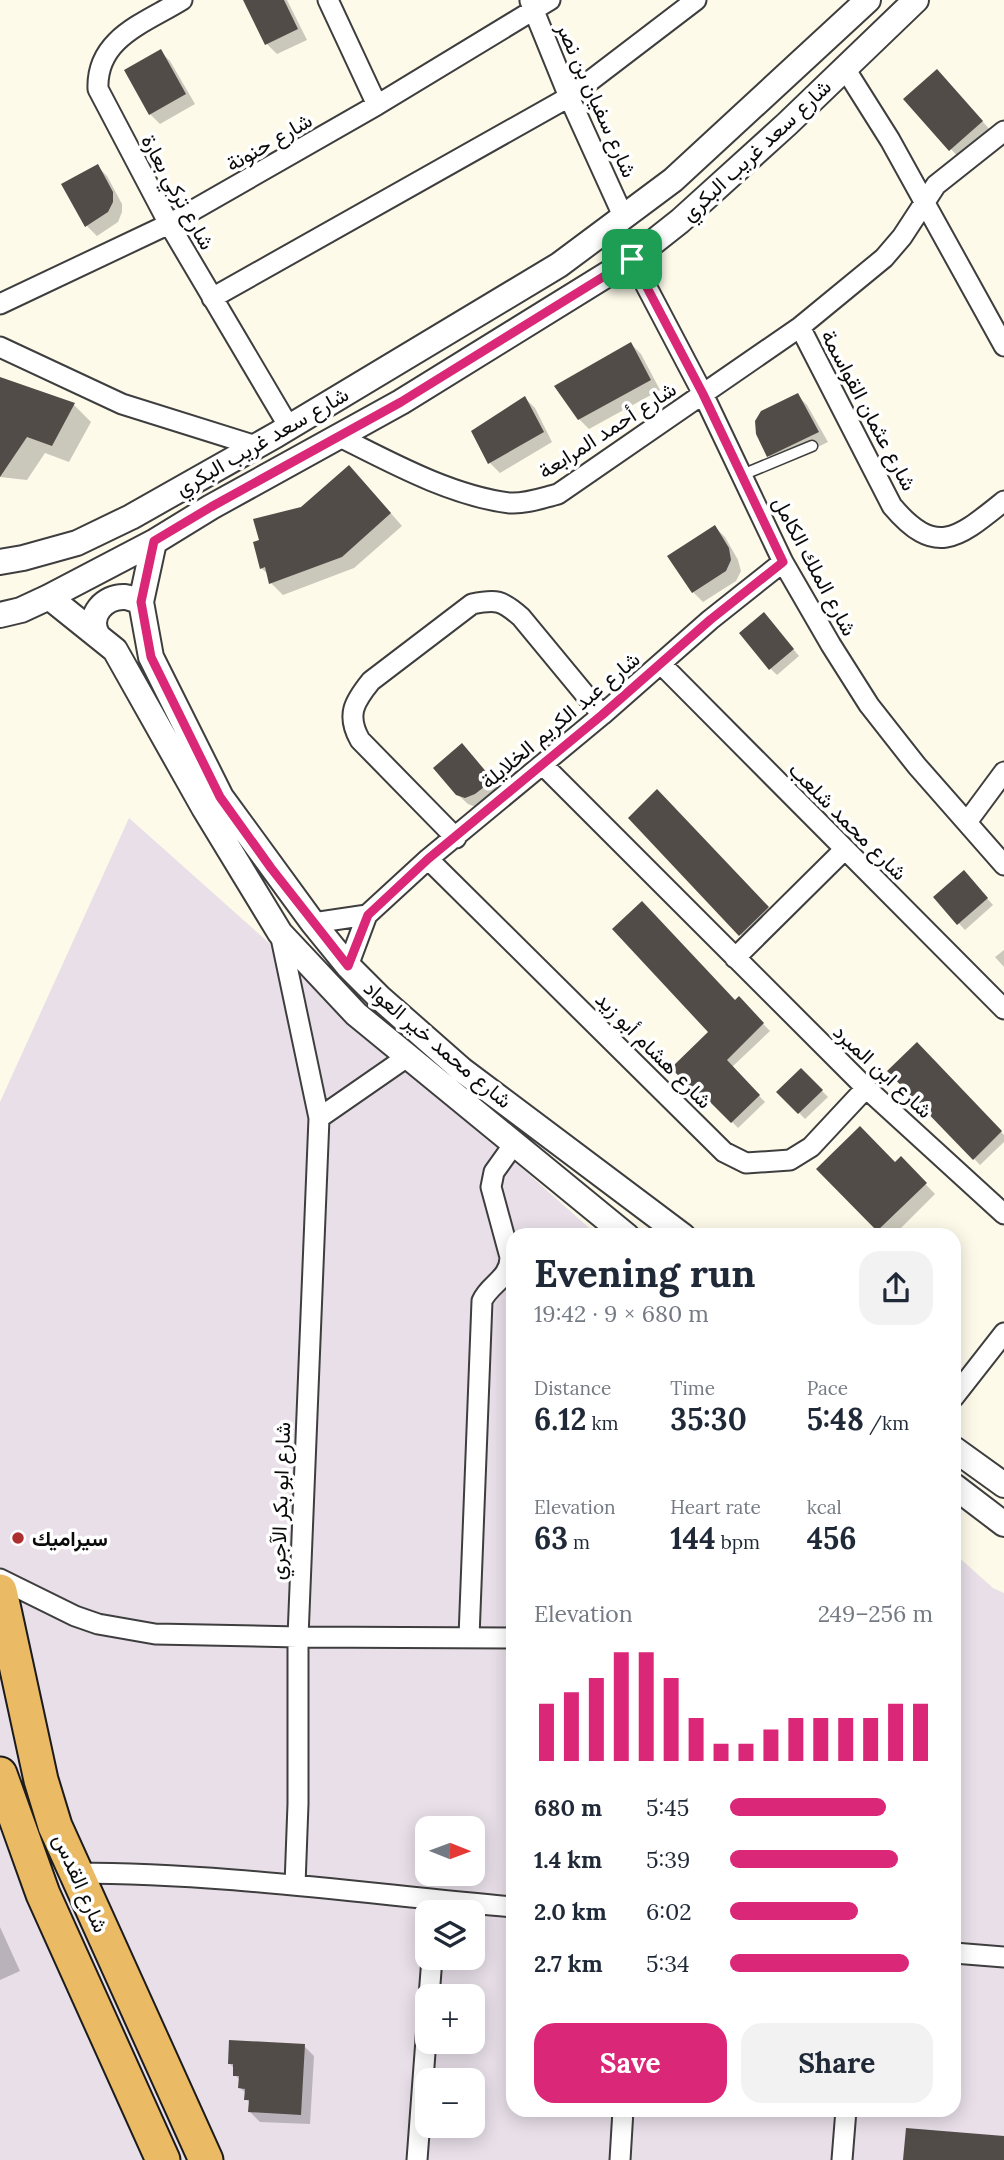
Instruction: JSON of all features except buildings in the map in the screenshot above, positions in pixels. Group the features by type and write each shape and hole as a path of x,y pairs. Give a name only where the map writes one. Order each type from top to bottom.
{"highway":[{"name":"شارع القدس","path":"0,1591 41,1780 55,1826 206,2160"},
{"name":"شارع القدس","path":"0,1774 43,1894 163,2160"}],"street":[{"name":"شارع تركي بعارة","path":"182,0 113,43 100,64 97,81 101,98 169,224 289,427"},
{"path":"328,0 377,105"},
{"name":"شارع حنونة","path":"0,304 169,224 377,105 532,6 550,0"},
{"path":"212,298 569,97 696,0"},
{"name":"شارع سعد غريب البكري","path":"0,562 77,543 131,517 289,427 559,265 624,218 692,162 868,0"},
{"name":"شارع سعد غريب البكري","path":"0,615 21,610 154,541 424,388 632,259 680,221 787,124 916,0"},
{"name":"شارع سفيان بن نصر","path":"532,6 569,97 624,218"},
{"path":"844,67 924,201 1004,346"},
{"name":"شارع أحمد المرابعة","path":"338,436 403,468 471,494 512,503 534,501 558,494 800,327 884,258 902,237 936,185 1004,131"},
{"name":"شارع الملك الكامل","path":"632,259 703,394 783,562 831,645 869,705 917,766 1004,865"},
{"name":"شارع عثمان القواسمة","path":"800,327 892,506 906,522 934,538 945,538 959,534 1004,501"},
{"path":"0,347 122,404 256,446"},
{"name":"شارع محمد خير العواد","path":"154,541 141,602 151,657 220,797 313,923 348,966 379,997 462,1070 672,1228"},
{"name":"شارع عبد الكريم الخلايلة","path":"348,966 368,915 428,859 602,715 710,620 783,562"},
{"name":"شارع محمد خير العواد","path":"48,597 115,650 204,808 280,933 356,1013 407,1058 616,1228"},
{"path":"97,634 93,620 105,603 125,597 141,602"},
{"path":"456,838 356,733 352,715 358,698 371,681 472,604 491,600 506,603 521,617 602,715"},
{"name":"شارع محمد شلعب","path":"661,664 1004,1009"},
{"name":"شارع ابن المبرد","path":"543,765 866,1088 1004,1214"},
{"path":"967,822 1004,772"},
{"path":"734,958 844,850"},
{"name":"شارع هشام أبو زيد","path":"428,859 724,1152 746,1163 790,1160 811,1147 866,1088"},
{"path":"313,923 368,915"},
{"name":"شارع ابو بكر الآجري","path":"280,933 318,1118 298,1637 295,1885"},
{"path":"318,1118 407,1058"},
{"path":"506,1242 491,1187 494,1172 514,1144"},
{"path":"470,1637 482,1301 485,1293 502,1280 506,1272"},
{"path":"961,1388 1004,1333"},
{"path":"961,1454 1004,1485"},
{"path":"961,1491 1004,1524"},
{"path":"0,1579 75,1616 98,1624 155,1634 506,1638"},
{"path":"75,1873 142,1873 295,1885 415,1903"},
{"path":"485,1907 506,1907"},
{"path":"961,1954 1004,1957"},
{"path":"417,2160 425,2054"},
{"path":"620,2160 623,2117"},
{"path":"842,2160 845,2117"}],"lane":[{"path":"742,475 812,446"}],"shaded area":[{"path":"129,818 589,1228 506,1228 506,2117 961,2117 961,1559 993,1588 1004,1593 1004,2160 0,2160 0,1102"}],"place":[{"name":"سيراميك","path":"18,1538"}],"route":[{"path":"632,259 703,394 783,562 710,620 602,715 428,859 368,915 348,966 271,868 220,797 172,704 151,657 141,602 154,541 401,402 632,259"}]}
